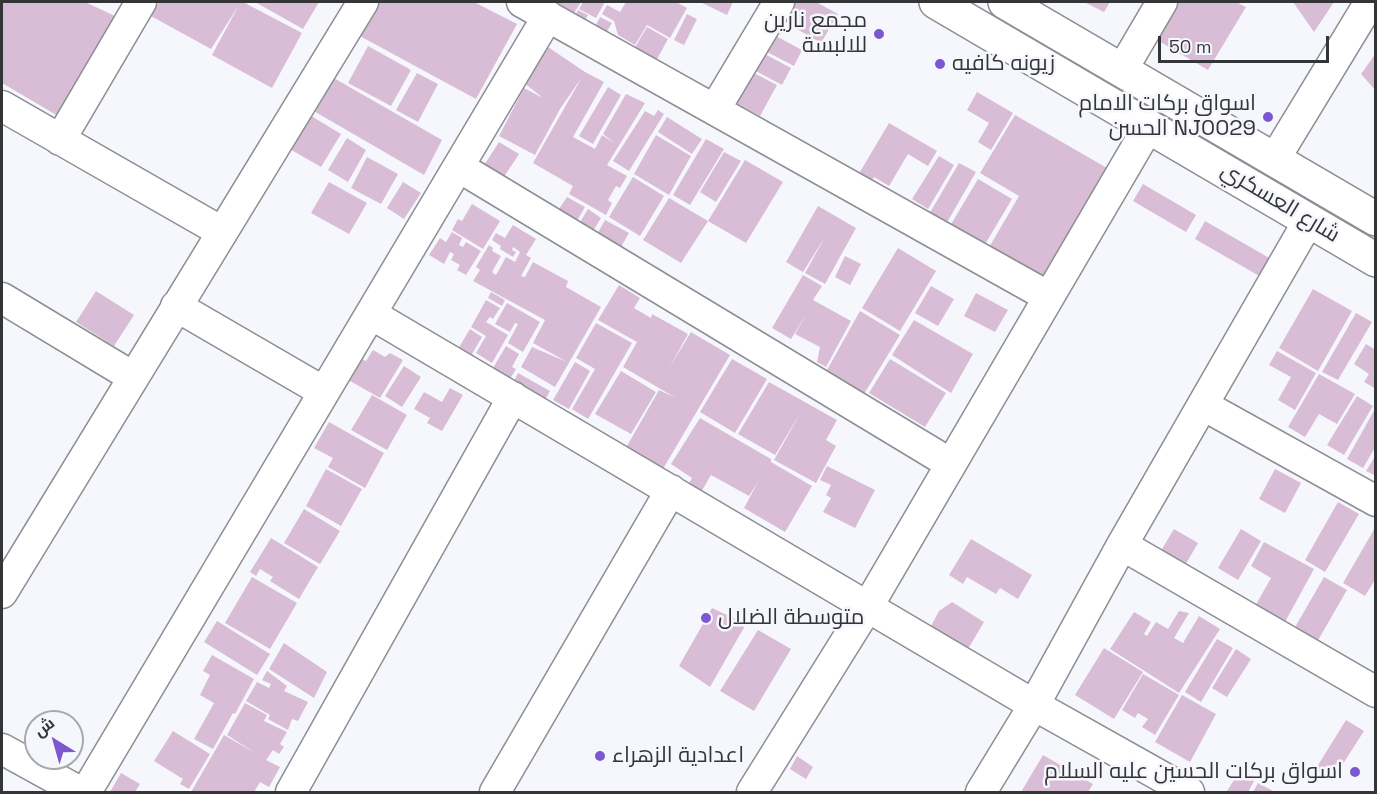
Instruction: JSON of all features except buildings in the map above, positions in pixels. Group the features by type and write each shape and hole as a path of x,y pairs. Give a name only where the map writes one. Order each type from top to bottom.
{"main road":[{"name":"شارع العسكري","path":"936,2 1376,260"},
{"name":"شارع العسكري","path":"1005,2 1376,219"}],"street":[{"path":"60,140 141,2"},
{"path":"2,593 363,2"},
{"path":"522,2 1049,297"},
{"path":"715,110 779,2"},
{"path":"1122,70 1162,2"},
{"path":"1274,160 1370,2"},
{"path":"86,792 548,16"},
{"path":"2,106 222,232"},
{"path":"752,792 868,606 1149,126"},
{"path":"459,167 951,464"},
{"path":"981,792 1034,705 1122,545 1309,220"},
{"path":"2,298 133,376"},
{"path":"176,306 324,392"},
{"path":"371,314 1034,705 1189,792"},
{"path":"291,792 513,397"},
{"path":"1203,405 1376,501"},
{"path":"495,792 671,490"},
{"path":"1122,545 1376,692"},
{"path":"2,749 80,792"}],"place":[{"name":"مجمع نارين للالبسة","path":"879,34"},
{"name":"زيونه كافيه","path":"940,64"},
{"name":"اسواق بركات الامام الحسن NJ0029","path":"1268,117"},
{"name":"متوسطة الضلال","path":"706,618"},
{"name":"اعدادية الزهراء","path":"600,756"},
{"name":"اسواق بركات الحسين عليه السلام","path":"1355,772"}]}
